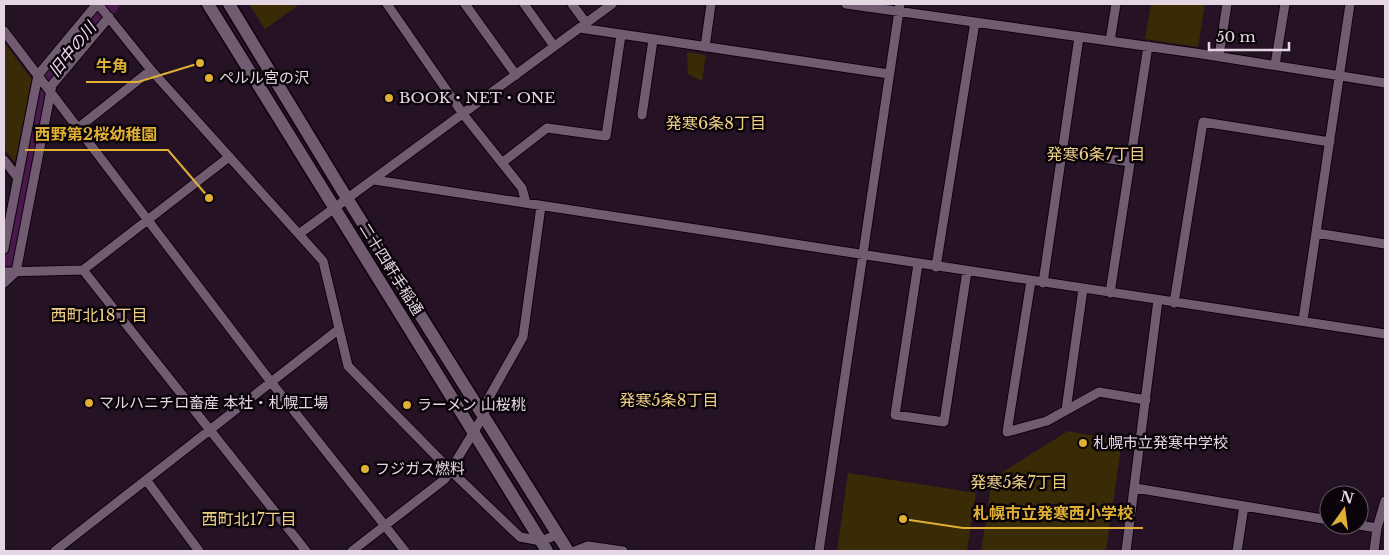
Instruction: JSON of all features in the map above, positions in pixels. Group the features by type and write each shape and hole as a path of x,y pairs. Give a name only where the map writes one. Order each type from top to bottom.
{"street":[{"name":"二十四軒手稲通","path":"208,4 544,546"},
{"name":"二十四軒手稲通","path":"229,4 348,199 568,551"},
{"path":"387,4 463,114 522,188 526,203"},
{"path":"466,4 516,75"},
{"path":"524,4 554,46"},
{"path":"572,4 583,25 622,35 889,74"},
{"path":"299,234 612,4"},
{"path":"705,47 711,4"},
{"path":"846,4 899,8 975,22 1220,56 1385,84"},
{"path":"1110,41 1116,4"},
{"path":"1220,56 1227,4"},
{"path":"1275,65 1285,4"},
{"path":"1303,320 1350,4"},
{"path":"4,248 39,77 99,5 151,70 323,261 348,366 450,470 520,537 544,546 557,535"},
{"path":"820,551 899,8"},
{"path":"4,283 10,272 52,85 108,16"},
{"path":"936,267 975,22"},
{"path":"4,31 272,382 405,551"},
{"path":"503,162 547,128 606,136 622,35"},
{"path":"1043,283 1079,37"},
{"path":"642,115 653,40"},
{"path":"1110,293 1148,46"},
{"path":"78,128 151,70"},
{"path":"1174,303 1203,122 1330,142"},
{"path":"1063,152 1130,162"},
{"path":"10,272 83,270 229,158"},
{"path":"4,160 18,178"},
{"path":"374,180 541,206 643,219 936,267 1174,303 1303,320 1385,334"},
{"path":"352,551 444,478 484,415 487,401 523,337 541,206"},
{"path":"1316,233 1385,244"},
{"path":"918,264 894,415 944,422 967,271"},
{"path":"83,270 306,551"},
{"path":"1030,281 1007,432 1047,421 1099,392 1146,400"},
{"path":"1066,410 1083,289"},
{"path":"1126,551 1158,300"},
{"path":"55,551 147,481 210,429 339,329"},
{"path":"147,481 199,551"},
{"path":"1134,488 1319,518"},
{"path":"1374,551 1376,528 1385,501"},
{"path":"1237,551 1244,506"},
{"path":"1369,527 1376,528"},
{"path":"575,551 588,546 623,551"}],"shaded area":[{"path":"249,4 300,4 265,29"},
{"path":"1151,4 1205,4 1198,47 1145,39"},
{"path":"4,42 32,80 15,162 4,149"},
{"path":"687,52 706,55 702,81 688,74"},
{"name":"札幌市立発寒中学校","path":"1068,431 1122,441 1106,551 981,551 992,479"},
{"path":"848,473 976,493 967,551 837,551"}],"waterway":[{"name":"旧中の川","path":"4,274 10,261 42,93 51,72 110,4"}],"place":[{"name":"牛角","path":"200,63"},
{"name":"ペルル宮の沢","path":"209,78"},
{"name":"BOOK・NET・ONE","path":"389,98"},
{"name":"西野第2桜幼稚園","path":"209,198"},
{"name":"マルハニチロ畜産 本社・札幌工場","path":"89,403"},
{"name":"ラーメン 山桜桃","path":"407,405"},
{"name":"札幌市立発寒中学校","path":"1083,443"},
{"name":"フジガス燃料","path":"365,469"},
{"name":"札幌市立発寒西小学校","path":"903,519"}],"district":[{"name":"発寒6条8丁目","path":"716,123"},
{"name":"発寒6条7丁目","path":"1096,154"},
{"name":"西町北18丁目","path":"99,315"},
{"name":"発寒5条8丁目","path":"669,400"},
{"name":"発寒5条7丁目","path":"1019,482"},
{"name":"西町北17丁目","path":"249,519"}]}
